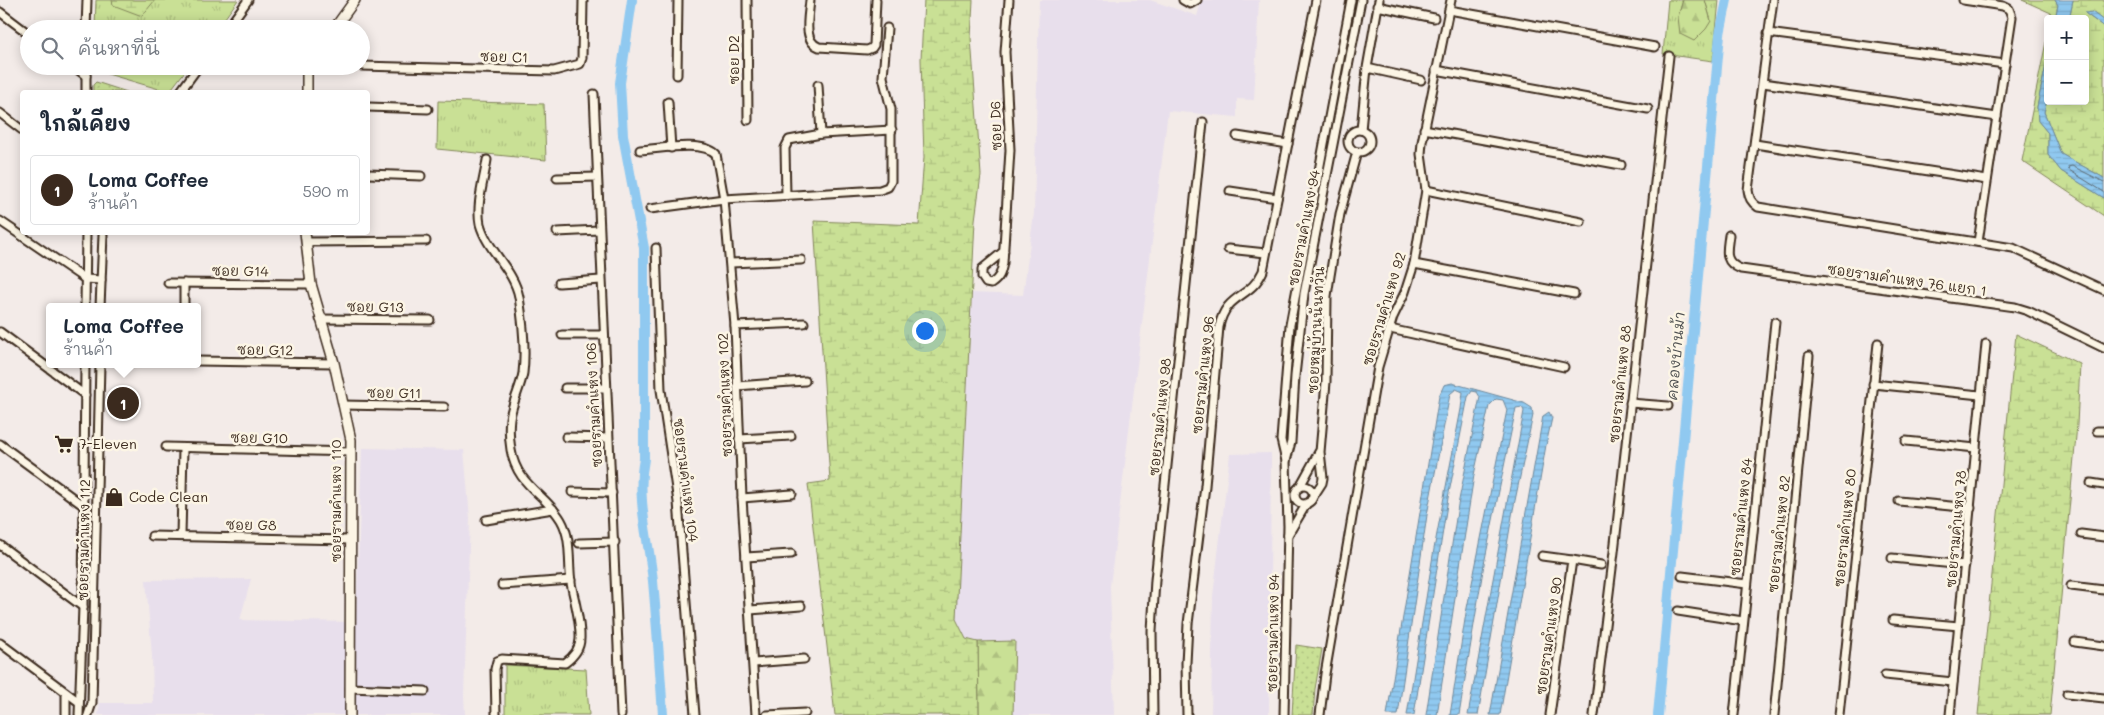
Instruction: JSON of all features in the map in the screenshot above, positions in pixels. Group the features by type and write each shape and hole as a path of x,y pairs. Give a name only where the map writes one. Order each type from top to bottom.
{"street":[{"path":"86,20 87,0"},
{"path":"234,20 248,0"},
{"path":"341,20 355,0"},
{"name":"ซอย C1","path":"370,66 554,71 572,67 580,64 582,58 583,0"},
{"path":"677,75 678,0"},
{"name":"ซอย D2","path":"747,0 748,120"},
{"path":"810,0 809,42 819,47 843,49 872,48 874,45 876,0"},
{"name":"ซอย D6","path":"1004,251 1010,150 1005,52 1009,0"},
{"path":"1183,0 1190,4 1197,0"},
{"name":"ซอยรามคําแหง 96","path":"1187,715 1186,663 1188,624 1205,486 1219,327 1224,308 1253,287 1260,278 1316,0"},
{"name":"ซอยรามคําแหง 94","path":"1284,715 1288,519 1286,462 1281,440 1290,325 1352,0 1361,0 1304,294 1295,376 1291,442 1286,462"},
{"name":"ซอยรามคําแหง 92","path":"1320,715 1325,674 1377,377 1390,330 1414,264 1426,190 1421,154 1424,129 1452,0"},
{"path":"1773,0 1748,190 1752,203 1758,207 2013,248 2104,290"},
{"path":"1963,0 2003,6 2010,9 2011,22 1978,242"},
{"path":"1378,3 1434,18"},
{"name":"ซอยหมู่บ้านนันทวัน","path":"1361,130 1367,68 1378,3"},
{"path":"1449,10 1655,47"},
{"path":"0,12 20,27"},
{"path":"650,209 724,199 888,188 891,181 892,109 883,78 887,28"},
{"path":"1768,33 2005,64"},
{"name":"ซอยรามคำแหง 88","path":"1594,715 1669,56"},
{"path":"1367,68 1421,80"},
{"path":"1436,70 1648,109"},
{"path":"181,90 192,75"},
{"path":"307,90 308,75"},
{"path":"86,76 86,90"},
{"path":"1763,83 1997,117"},
{"path":"818,85 821,134"},
{"name":"ซอยรามคําแหง 106","path":"594,94 608,438 615,542 621,715"},
{"path":"668,102 670,148"},
{"path":"370,107 428,109"},
{"path":"0,113 20,128"},
{"name":"ซอยรามคําแหง 98","path":"1153,715 1152,630 1155,580 1203,122"},
{"path":"1424,129 1621,166"},
{"path":"786,195 786,143 789,140 821,134 892,130"},
{"name":"ซอยหมู่บ้านนันทวัน","path":"1361,130 1368,135 1370,143 1365,150 1357,152 1350,148 1348,140 1352,133 1361,130"},
{"path":"1237,136 1288,144"},
{"path":"1755,144 1987,180"},
{"name":"ซอยรามคําแหง 102","path":"640,150 699,146 711,149 716,154 724,199 736,326 742,498 756,715"},
{"name":"ซอยหมู่บ้านนันทวัน","path":"1288,537 1322,484 1320,452 1326,382 1327,296 1340,214 1357,152"},
{"path":"487,160 479,209 480,224 510,275 518,295 524,335 525,355 522,375 511,410 511,452 517,470 530,489 553,510 561,520 566,532 580,639 573,657 564,662 499,659 494,670 496,715"},
{"path":"370,174 421,176"},
{"path":"557,178 597,177"},
{"path":"1426,190 1581,222"},
{"path":"1230,191 1277,198"},
{"path":"0,221 20,235"},
{"path":"557,232 599,230"},
{"path":"21,235 85,279 101,280"},
{"path":"85,303 86,235"},
{"path":"100,303 102,235"},
{"name":"ซอยรามคำแหง 76 แยก 1","path":"1729,235 1728,258 1733,266 1741,269 2015,307 2028,311 2104,348"},
{"path":"306,237 426,242"},
{"name":"ซอยรามคำแหง 110","path":"306,237 311,284 334,363 351,440 350,715"},
{"name":"ซอยรามคําแหง 104","path":"656,248 661,390 678,502 695,715"},
{"path":"1228,249 1266,253"},
{"path":"731,263 800,260"},
{"path":"1414,264 1574,294"},
{"path":"559,283 601,280"},
{"name":"ซอย G14","path":"168,283 311,284"},
{"path":"184,283 184,303"},
{"name":"ซอย G13","path":"320,319 430,320"},
{"name":"ซอยรามคำแหง 84","path":"1734,715 1775,322"},
{"path":"736,326 804,323"},
{"path":"1390,330 1564,368"},
{"path":"0,332 46,366"},
{"path":"562,335 604,335"},
{"name":"ซอยรามคำแหง 80","path":"1839,715 1878,343"},
{"name":"ซอยรามคำแหง 78","path":"1950,715 1986,344"},
{"name":"ซอยรามคำแหง 82","path":"1774,715 1809,356"},
{"name":"ซอย G12","path":"201,361 334,363"},
{"path":"48,368 84,395"},
{"name":"ซอยรามคำแหง 112","path":"79,715 83,607 85,368"},
{"name":"ซอยรามคำแหง 112","path":"88,715 92,703 95,626 100,368"},
{"path":"737,386 805,381"},
{"path":"1873,384 1980,395"},
{"path":"565,388 606,388"},
{"path":"1630,403 1668,406"},
{"name":"ซอย G11","path":"343,405 444,407"},
{"path":"739,439 791,436"},
{"path":"566,437 608,438"},
{"path":"1906,441 1976,448"},
{"path":"0,444 84,506"},
{"name":"ซอย G10","path":"166,447 183,449 351,452"},
{"path":"181,536 183,449"},
{"name":"ซอยหมู่บ้านนันทวัน","path":"1288,519 1299,488 1320,452"},
{"path":"2091,483 2104,484"},
{"path":"84,489 98,488"},
{"path":"1295,497 1299,503 1309,502 1313,493 1309,488 1299,488"},
{"path":"572,492 612,493"},
{"path":"742,498 792,494"},
{"path":"1899,501 1971,508"},
{"path":"486,520 553,510"},
{"path":"2081,534 2104,537"},
{"name":"ซอย G8","path":"152,536 350,540"},
{"path":"579,543 615,542"},
{"path":"0,545 83,607"},
{"path":"746,557 791,554"},
{"name":"ซอยรามคำแหง 90","path":"1542,556 1572,560 1550,715"},
{"path":"1892,558 1966,565"},
{"path":"1572,560 1601,565"},
{"path":"1682,576 1747,584"},
{"path":"502,585 571,580"},
{"path":"2071,586 2104,590"},
{"path":"750,610 801,606"},
{"path":"1678,612 1743,621"},
{"path":"1893,620 1959,626"},
{"path":"82,627 95,626"},
{"path":"2075,642 2104,646"},
{"path":"0,643 79,702"},
{"path":"754,663 804,659"},
{"path":"1885,675 1954,682"},
{"path":"350,688 425,691"},
{"path":"66,693 66,715"},
{"path":"2067,694 2104,698"},
{"path":"767,715 805,713"}],"shaded area":[{"path":"1039,0 1150,0 1197,16 1202,0 1259,0 1254,100 1237,99 1237,117 1168,111 1110,586 1114,715 1013,715 1015,641 978,642 966,639 956,619 972,293 1023,295 1034,213"},
{"path":"362,448 464,450 470,518 464,695 465,715 98,715 100,703 153,703 152,656 146,580 251,579 240,620 356,622"},
{"path":"1271,453 1269,715 1211,715 1213,596 1230,454"}],"green space":[{"path":"96,0 238,0 224,20 95,20"},
{"path":"112,0 155,0 142,16 113,5"},
{"path":"924,0 973,0 971,38 981,175 975,220 956,619 966,639 978,642 979,715 835,715 808,484 830,481 814,221 919,225 924,157 921,59"},
{"path":"1668,0 1683,0 1678,17 1711,21 1705,0 1719,0 1713,61 1663,54"},
{"path":"1683,0 1705,0 1711,21 1694,41 1680,34 1678,17"},
{"path":"2022,0 2055,0 2058,5 2056,15 2051,15 2051,13"},
{"path":"2073,0 2104,0 2104,21 2092,12 2086,14 2087,15 2070,15"},
{"path":"2089,16 2104,27 2104,178 2061,154 2044,112 2046,105 2089,105"},
{"path":"2044,52 2044,75 2037,107 2038,121 2048,133 2048,155 2061,171 2104,198 2104,216 2022,161"},
{"path":"111,75 182,75 171,90 162,90"},
{"path":"96,82 121,90 93,90 93,85"},
{"path":"438,101 544,104 546,160 437,149"},
{"path":"2016,334 2080,364 2077,425 2050,715 1978,715"},
{"path":"1015,641 1013,715 979,715 978,642"},
{"path":"1296,645 1322,649 1315,689 1313,715 1292,715"},
{"path":"505,665 586,669 589,715 505,715"}],"water":[{"path":"2055,0 2073,0 2070,15 2056,15 2058,5"},
{"path":"2092,12 2104,21 2104,27 2089,15 2085,13"},
{"path":"2044,75 2044,105 2046,105 2044,112 2061,154 2104,178 2104,198 2061,171 2048,155 2048,133 2038,121 2037,107"},
{"path":"1452,383 1524,403 1532,408 1533,415 1513,510 1478,715 1468,715 1524,411 1522,407 1516,408 1484,564 1459,715 1450,715 1466,613 1507,410 1503,400 1496,399 1489,406 1474,475 1437,715 1426,715 1458,505 1480,397 1477,392 1472,391 1468,397 1448,498 1414,715 1407,715 1434,549 1461,409 1463,392 1456,389 1450,394 1427,515 1398,715 1387,715 1439,396 1444,385"},
{"path":"1549,412 1552,418 1500,715 1490,715 1543,416"}],"waterway":[{"path":"632,0 620,83 623,135 644,248 644,459 641,489 653,581 663,715"},
{"name":"คลองบ้านม้า","path":"1658,715 1720,34 1727,0"}],"place":[{"name":"Loma Coffee","path":"123,403"},
{"name":"7-Eleven","path":"64,444"},
{"name":"Code Clean","path":"114,497"}]}
